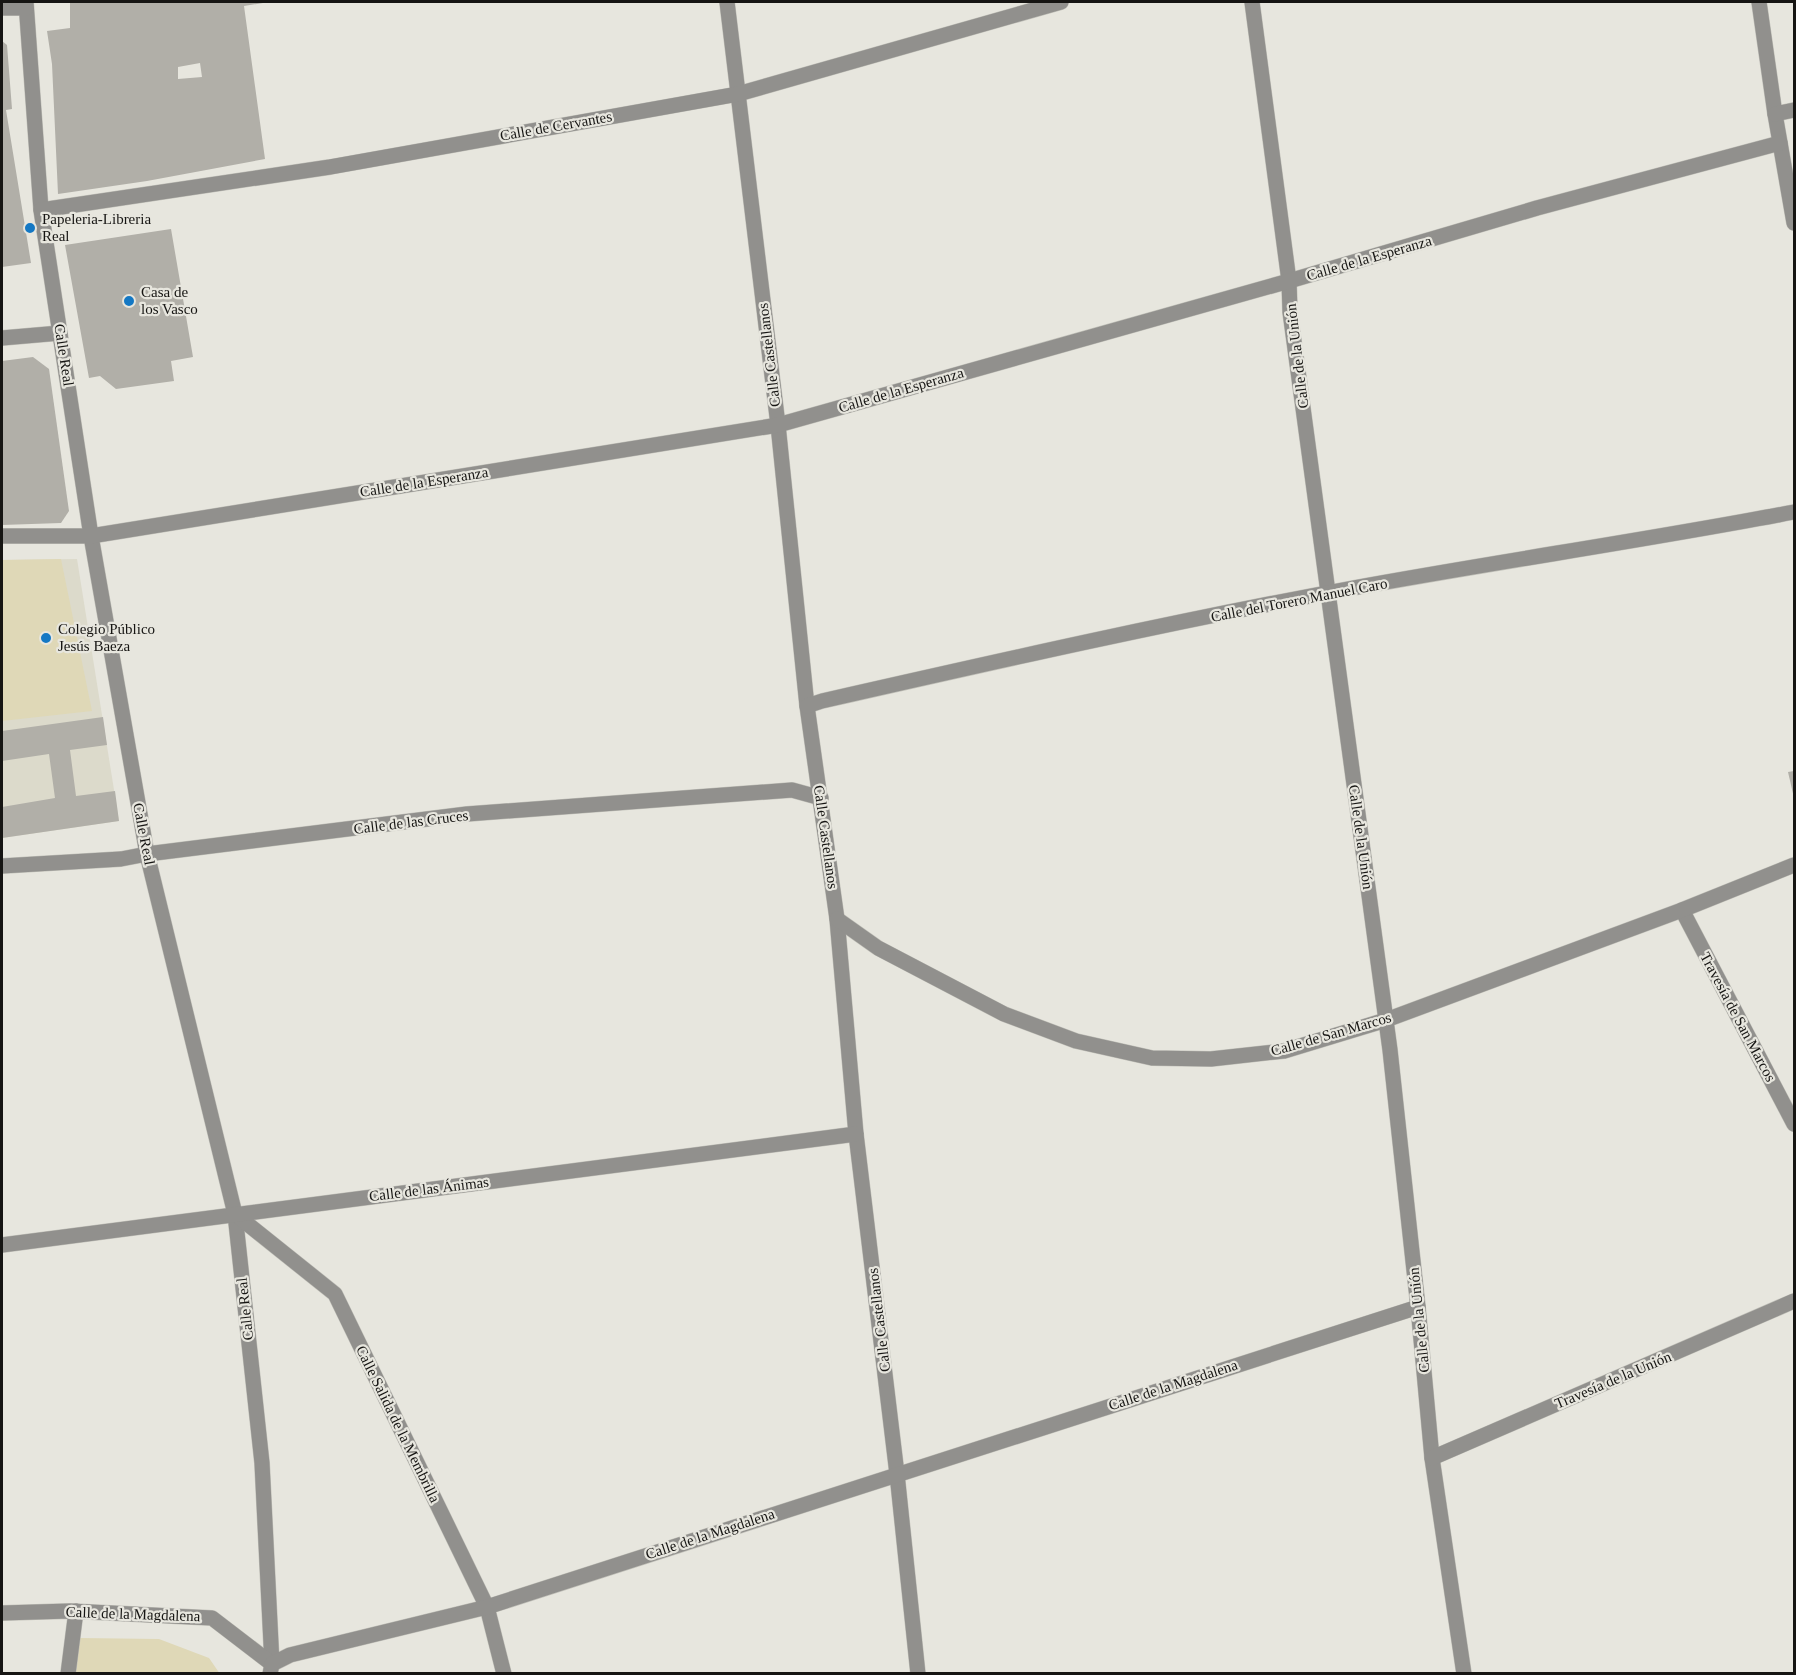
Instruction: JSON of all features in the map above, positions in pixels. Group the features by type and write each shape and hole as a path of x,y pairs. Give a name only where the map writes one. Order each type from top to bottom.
{"street":[{"name":"Calle Castellanos","path":"728,2 778,425 807,706 837,919 856,1134 897,1474 918,1674"},
{"name":"Calle de Cervantes","path":"41,210 330,167 738,94 1061,2"},
{"name":"Calle de la Unión","path":"1252,2 1289,281 1290,312 1386,1020 1418,1307 1432,1458 1464,1674"},
{"path":"1759,2 1794,223"},
{"path":"2,8 26,4"},
{"name":"Calle Real","path":"26,4 41,210 91,536 147,854 235,1214 261,1463 271,1669"},
{"path":"1775,114 1794,110"},
{"name":"Calle de la Esperanza","path":"2,536 91,536 778,425 1289,281 1537,208 1780,143"},
{"path":"2,338 60,333"},
{"name":"Calle del Torero Manuel Caro","path":"807,706 967,669 1328,594 1794,512"},
{"name":"Calle de las Cruces","path":"2,866 121,859 467,814 792,790 821,798"},
{"name":"Calle de San Marcos","path":"837,919 878,948 1004,1014 1076,1041 1152,1058 1211,1059 1284,1051 1386,1020 1682,910 1794,865"},
{"name":"Travesía de San Marcos","path":"1682,910 1794,1124"},
{"name":"Calle de las Ánimas","path":"2,1245 856,1134"},
{"name":"Calle Salida de la Membrilla","path":"235,1214 335,1294 487,1607 504,1674"},
{"name":"Travesía de la Unión","path":"1432,1458 1794,1301"},
{"name":"Calle de la Magdalena","path":"2,1613 76,1611 212,1618 271,1669 290,1655 487,1607 1418,1307"},
{"path":"68,1674 76,1611"}],"shaded area":[{"path":"61,559 92,711 2,721 2,560"},
{"name":"Colegio Público Jesús Baeza","path":"77,559 119,821 2,838 2,560"},
{"path":"79,1638 159,1639 209,1658 220,1674 73,1674"}],"building":[{"path":"70,2 269,2 244,6 265,159 147,181 58,194 52,64 47,31 70,28","holes":["200,63 202,77 178,79 178,67"]},
{"path":"2,41 7,45 12,109 6,110 31,263 2,267"},
{"name":"Casa de los Vasco","path":"171,229 193,357 171,361 174,381 116,389 100,376 89,378 65,245"},
{"path":"33,357 49,369 69,511 61,523 2,525 2,361"},
{"path":"103,717 107,745 70,750 76,796 115,791 119,821 2,838 2,807 55,798 49,754 2,761 2,731"},
{"path":"1794,771 1794,798 1788,772"}],"place":[{"name":"Papeleria-Libreria Real","path":"30,228"},
{"name":"Casa de los Vasco","path":"129,301"},
{"name":"Colegio Público Jesús Baeza","path":"46,638"}]}
